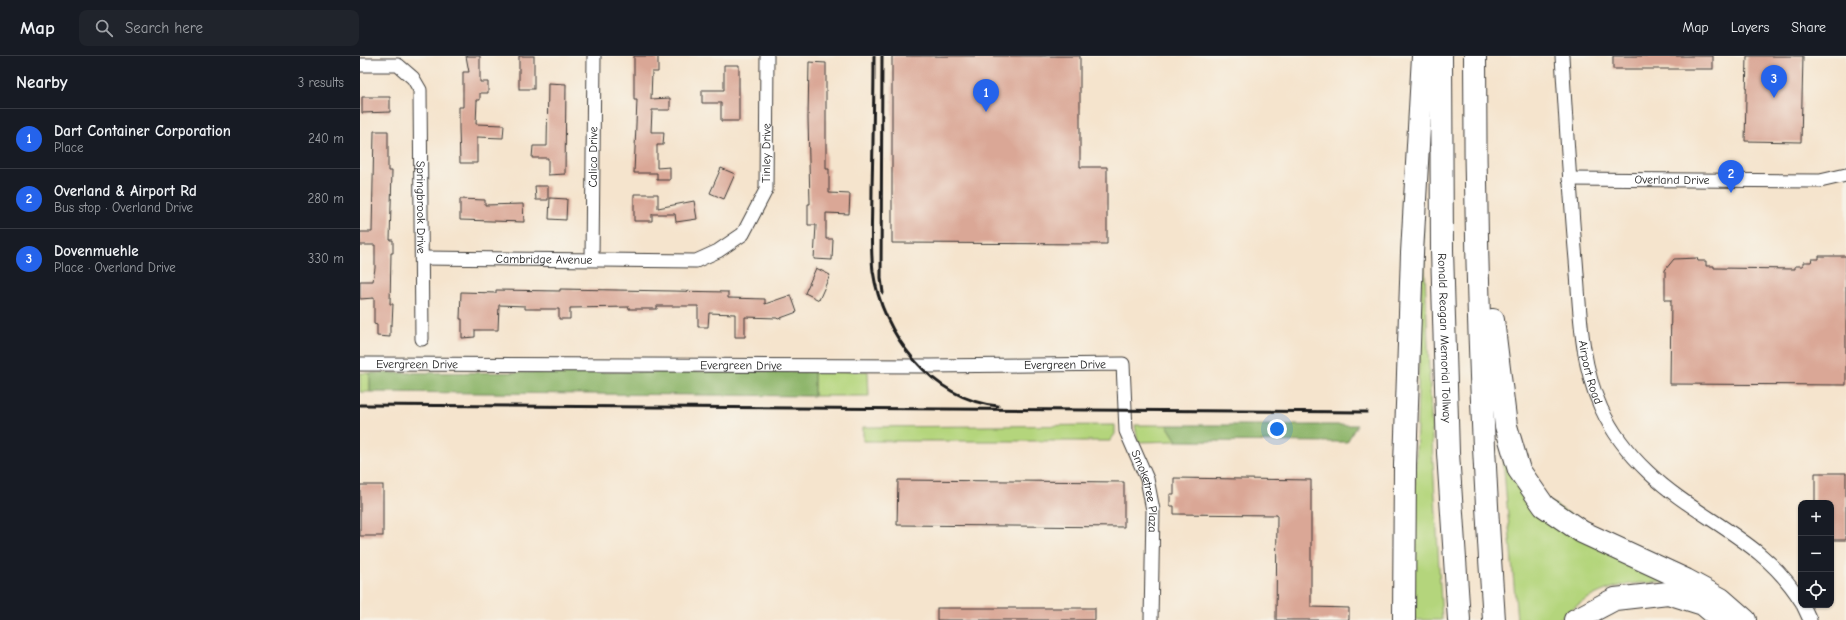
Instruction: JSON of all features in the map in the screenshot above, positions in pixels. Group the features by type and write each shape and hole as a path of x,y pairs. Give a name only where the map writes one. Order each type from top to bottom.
{"highway":[{"path":"1404,620 1405,465 1412,253 1423,56"},
{"name":"Ronald Reagan Memorial Tollway","path":"1441,56 1442,250 1448,453 1459,620"},
{"path":"1476,56 1477,222 1485,485 1494,620"},
{"path":"1477,222 1492,312 1506,426 1520,470 1544,506 1582,532 1686,580 1721,599 1745,620"},
{"path":"1575,620 1615,599 1668,593 1702,604 1722,620"}],"street":[{"name":"Calico Drive","path":"592,259 594,56"},
{"name":"Tinley Drive","path":"667,260 696,260 718,251 743,234 766,190 767,56"},
{"name":"Airport Road","path":"1562,56 1569,179 1582,338 1587,366 1605,414 1621,440 1648,472 1665,487 1757,550 1775,567 1798,597"},
{"name":"Springbrook Drive","path":"360,65 398,65 412,78 420,90 422,339"},
{"name":"Overland Drive","path":"1569,179 1820,181 1846,175"},
{"name":"Cambridge Avenue","path":"422,258 667,260"},
{"name":"Evergreen Drive","path":"360,364 920,366 1123,364"},
{"name":"Smoketree Plaza","path":"1123,364 1126,431 1147,479 1153,510 1151,620"},
{"path":"1804,608 1810,620"}],"green space":[{"path":"1423,227 1433,462 1442,620 1414,620 1413,555"},
{"path":"814,371 868,371 869,396 814,396"},
{"path":"814,371 814,396 370,392 370,373"},
{"path":"360,373 370,373 370,392 360,392"},
{"path":"1115,425 1115,434 1110,441 863,441 863,427"},
{"path":"1135,425 1167,425 1177,441 1138,442"},
{"path":"1167,425 1357,425 1347,442 1177,441"},
{"path":"1503,458 1515,479 1677,583 1642,583 1613,588 1600,592 1587,599 1558,620 1517,620"}],"building":[{"path":"466,56 480,56 480,82 488,82 488,93 480,93 480,100 477,100 476,124 504,125 503,138 477,137 477,163 460,163 459,107 463,107 463,72 469,72"},
{"path":"519,56 534,56 534,89 519,89"},
{"path":"634,56 658,56 658,72 652,72 651,99 670,98 670,110 652,110 651,132 664,132 663,145 657,145 657,168 670,167 670,180 657,180 657,173 634,173 637,100 634,100"},
{"path":"892,56 1080,56 1080,167 1107,167 1107,244 892,243"},
{"path":"1613,56 1713,56 1713,69 1613,69"},
{"path":"1747,56 1803,56 1801,142 1745,141"},
{"path":"809,62 826,63 826,169 829,169 829,193 850,194 849,214 826,213 826,239 833,239 832,260 814,259 816,225 808,225 808,204 810,204 808,118"},
{"path":"724,65 739,65 739,121 721,121 721,103 702,103 702,90 724,90"},
{"path":"548,83 566,84 565,174 548,175 548,158 532,158 533,146 547,146"},
{"path":"362,97 390,97 390,112 362,113"},
{"path":"374,131 388,131 388,171 392,171 390,240 393,240 393,253 391,253 390,304 393,304 390,337 377,336 377,325 374,324 374,298 360,299 360,281 373,281 375,268 375,245 360,245 360,232 372,232"},
{"path":"721,168 735,174 724,199 710,193"},
{"path":"535,186 548,186 548,200 536,200"},
{"path":"634,194 658,194 658,208 694,201 697,219 676,222 675,214 652,214 652,221 634,221"},
{"path":"550,198 567,199 566,220 549,219"},
{"path":"460,199 485,200 485,205 523,204 524,222 460,220"},
{"path":"1819,256 1846,256 1846,385 1670,384 1671,300 1665,300 1665,270 1674,259 1697,258 1698,261 1706,261 1706,266 1714,266 1714,268 1795,269 1795,266 1803,266 1803,262 1811,262 1812,259 1819,259"},
{"path":"816,268 830,275 819,300 805,293"},
{"path":"560,289 728,292 728,298 765,299 765,304 791,295 797,312 778,319 745,317 745,337 735,337 735,314 709,313 708,327 698,327 698,306 657,306 657,309 629,309 629,307 570,308 570,319 559,319 559,309 525,309 525,306 499,305 498,330 475,330 475,337 462,338 462,319 460,319 461,292 496,293 496,290 560,291"},
{"path":"1815,473 1846,473 1846,540 1834,540 1834,500 1815,500"},
{"path":"1174,478 1311,480 1311,607 1349,608 1349,620 1276,620 1277,515 1174,514 1174,506 1170,506 1170,494 1174,494"},
{"path":"898,480 1124,482 1124,527 897,525"},
{"path":"360,485 383,485 383,536 360,536"},
{"path":"937,608 1095,608 1095,620 937,620"}],"railway":[{"path":"874,56 871,241 873,271 878,295 887,318 899,340 914,360 932,377 952,391 974,401 998,406"},
{"path":"882,56 881,278 883,293"},
{"path":"360,405 1367,412"}],"place":[{"name":"Dovenmuehle","path":"1774,98"},
{"name":"Dart Container Corporation","path":"986,112"},
{"name":"Overland & Airport Rd","path":"1731,193"}]}
